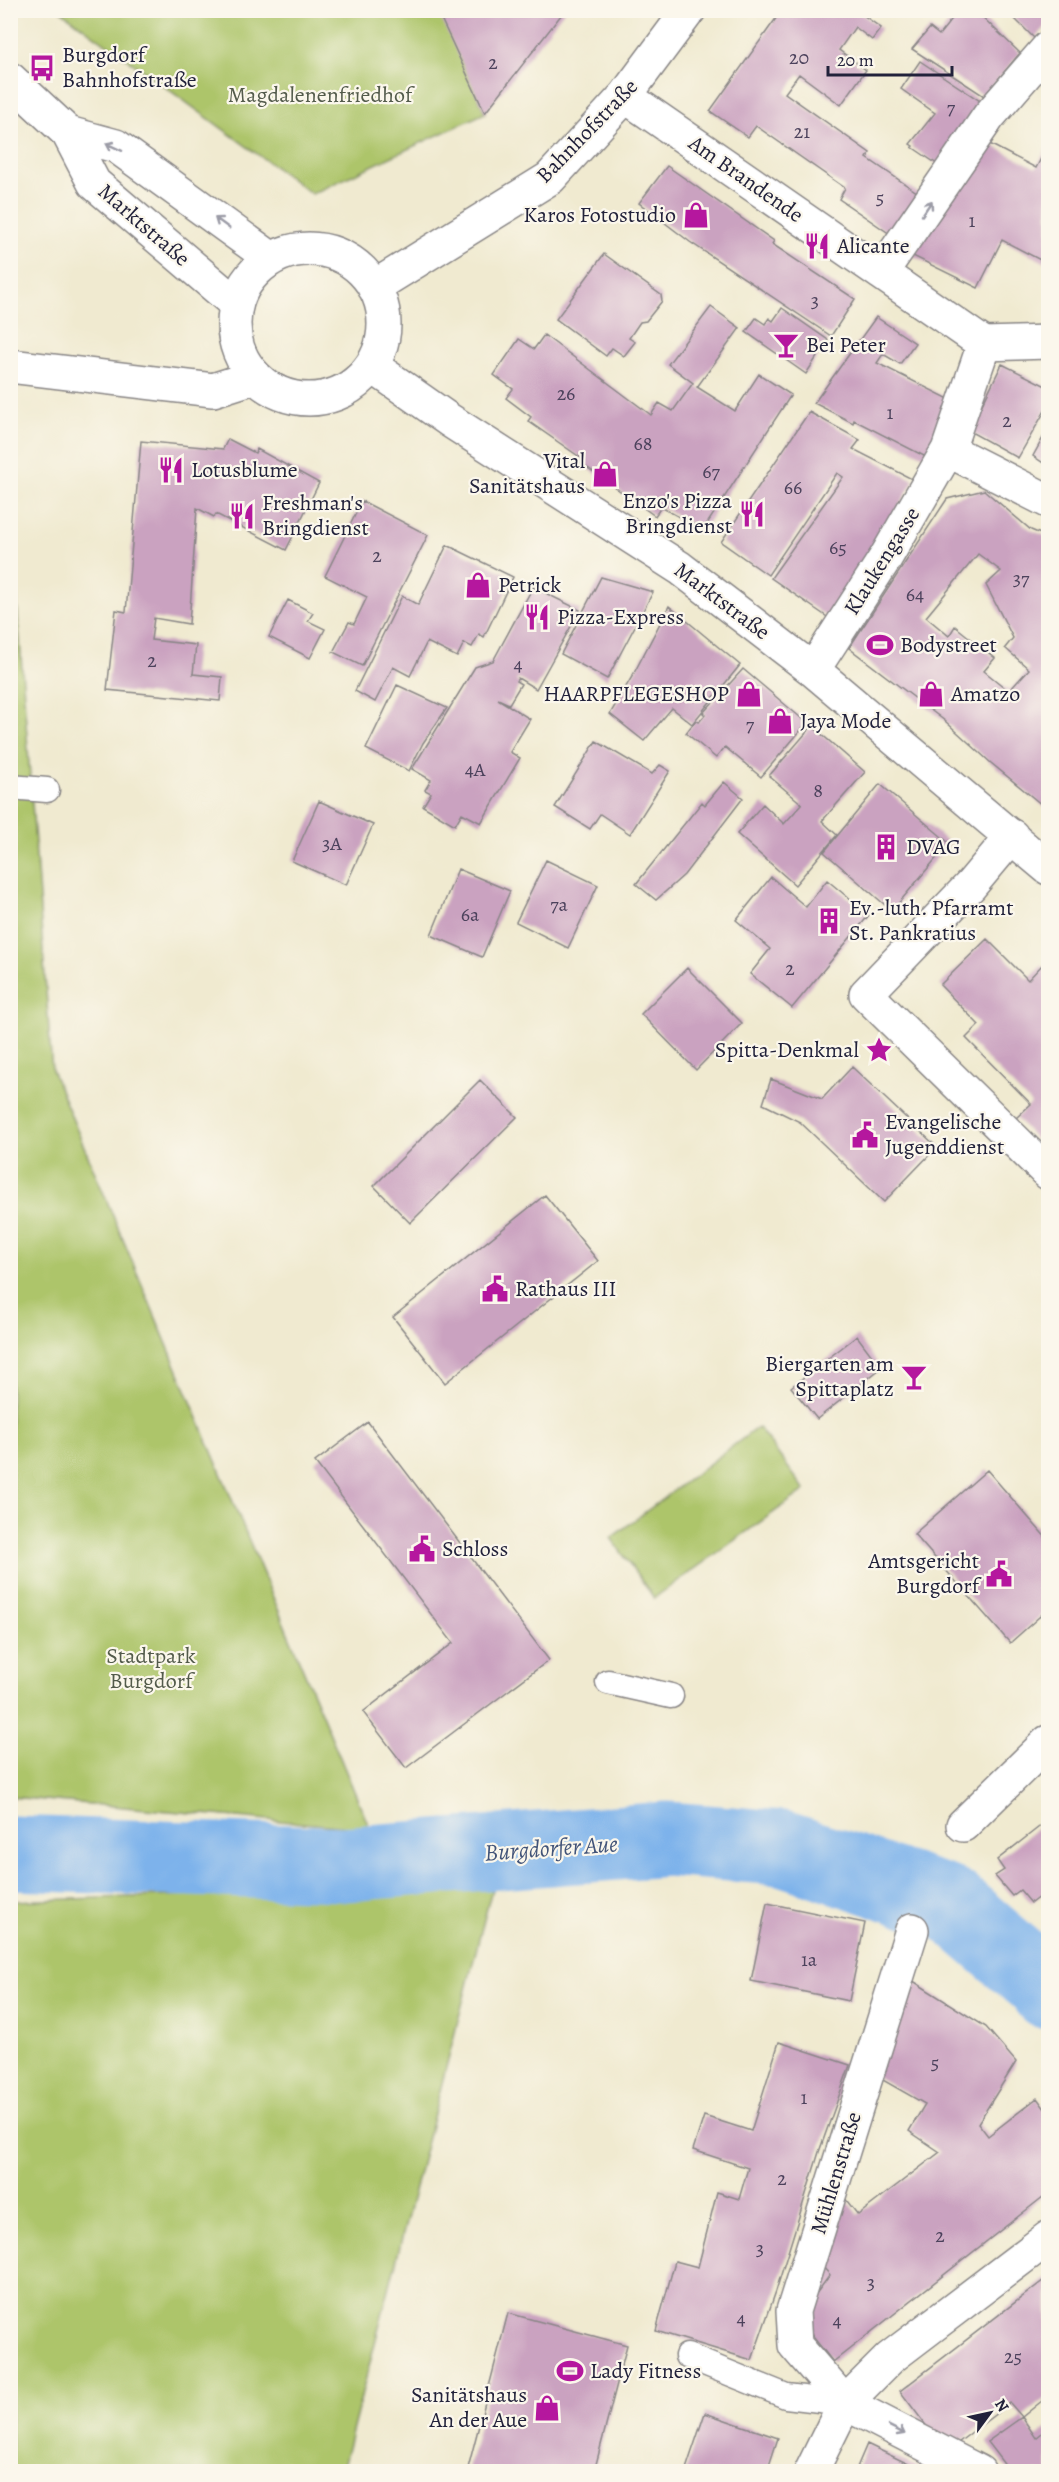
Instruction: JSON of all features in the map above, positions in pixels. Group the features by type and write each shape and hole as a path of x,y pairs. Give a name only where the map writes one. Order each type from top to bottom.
{"street":[{"name":"Bahnhofstraße","path":"374,287 550,178 626,96 689,10"},
{"path":"881,273 989,116 1048,48"},
{"name":"Marktstraße","path":"10,79 68,133 94,183 236,304"},
{"name":"Am Brandende","path":"626,96 984,344"},
{"name":"Marktstraße","path":"68,133 116,146 269,257"},
{"path":"306,249 329,252 347,260 362,272 374,287 382,306 384,327 381,348 372,366 357,383 337,395 316,400 293,399 272,391 254,377 239,355 233,330 236,304 243,285 269,257 306,249"},
{"path":"1048,342 984,344 948,450 1048,501"},
{"path":"10,366 213,390 254,377"},
{"name":"Marktstraße","path":"372,366 449,420 680,568 813,670 1048,868"},
{"name":"Klaukengasse","path":"813,670 886,557 948,450"},
{"path":"1012,836 971,885 866,994 1048,1173"},
{"path":"963,1825 1048,1742"},
{"name":"Mühlenstraße","path":"844,2403 795,2345 793,2311 912,1930"},
{"path":"811,2472 844,2403 890,2358 1048,2238"},
{"path":"844,2403 979,2472"}],"lane":[{"path":"10,787 47,790"},
{"path":"608,1682 671,1696"},
{"path":"687,2356 786,2396 844,2403"}],"green space":[{"name":"Magdalenenfriedhof","path":"61,11 442,11 485,113 312,194"},
{"name":"Stadtpark Burgdorf","path":"10,509 52,1070 370,1829 11,1797"},
{"path":"758,1427 805,1490 654,1598 611,1538"},
{"path":"493,1885 342,2471 11,2471 11,1901"}],"building":[{"path":"437,10 565,10 485,113"},
{"path":"782,10 856,10 881,28 872,40 855,27 839,50 866,70 841,105 799,74 785,93 870,153 867,158 921,195 893,236 839,199 845,188 756,126 748,137 710,111"},
{"path":"959,10 975,10 1020,53 984,96 912,49 930,28 939,35"},
{"path":"1006,10 1048,10 1048,24 1035,39"},
{"path":"920,61 980,101 937,164 910,144 935,113 901,89"},
{"path":"980,139 1036,168 1048,145 1048,264 1002,240 978,288 913,256"},
{"path":"667,166 774,241 772,244 855,299 831,336 690,242 639,203"},
{"path":"604,254 661,295 662,301 646,321 640,322 629,338 635,342 624,356 612,348 606,356 556,319"},
{"path":"711,307 740,328 697,387 735,411 759,374 791,395 703,530 661,507 655,516 581,463 584,460 528,421 531,417 506,398 513,389 494,375 519,339 534,349 544,335 651,415 659,403 673,411 693,383 668,364"},
{"path":"782,308 828,340 806,374 746,332 756,318 765,324 769,318 773,321"},
{"path":"876,317 915,343 900,364 883,354 877,363 953,401 926,457 854,420 853,423 814,403"},
{"path":"1002,364 1048,387 1048,410 1046,409 1018,458 969,431"},
{"path":"809,412 860,440 853,449 914,480 833,621 771,578 843,477 837,473 768,575 721,542"},
{"path":"1048,429 1048,466 1033,456"},
{"path":"228,439 255,453 257,449 319,483 286,550 216,514 214,517 197,508 189,624 154,618 151,640 196,645 193,674 222,677 220,701 107,690 116,610 126,612 141,441 223,449"},
{"path":"984,490 1031,530 1048,537 1048,810 945,721 849,648 947,499","holes":["978,554 1001,571 986,585 1013,638 1005,648 1029,669 1009,691 984,671 995,658 955,626 949,636 926,617"]},
{"path":"362,501 428,535 362,666 333,652 349,622 354,624 367,597 325,576"},
{"path":"447,545 513,577 484,637 479,634 472,647 464,643 457,657 427,642 410,676 393,667 375,702 355,691 402,596 418,605"},
{"path":"601,577 653,592 607,679 561,654"},
{"path":"533,587 580,610 536,689 518,678 516,681 521,684 509,704 498,699 530,719 510,752 520,758 481,823 462,813 455,825 423,806 431,793 425,790 431,780 412,769 475,667 493,661"},
{"path":"288,600 313,613 308,621 325,629 310,658 269,637"},
{"path":"669,606 740,665 692,724 672,708 644,741 610,714"},
{"path":"743,669 807,723 761,777 725,747 716,758 686,733 696,720 699,722 705,715 703,713"},
{"path":"397,685 447,708 423,743 409,771 366,749"},
{"path":"812,726 865,772 822,821 837,835 795,885 737,834 763,804 784,824 802,804 769,776"},
{"path":"596,741 652,774 660,765 670,771 630,834 600,814 590,829 555,807"},
{"path":"724,782 743,798 684,875 656,900 636,884 702,802 705,805"},
{"name":"DVAG","path":"880,784 949,843 892,911 824,852"},
{"path":"319,801 373,825 346,885 292,861"},
{"path":"546,860 598,885 568,948 516,922"},
{"path":"458,869 510,891 482,957 431,935"},
{"path":"771,877 806,907 827,880 869,915 792,1008 750,974 770,949 736,920"},
{"path":"987,939 1028,980 1042,965 1048,972 1048,1135 1040,1144 1016,1118 1031,1104 966,1038 979,1025 940,985"},
{"path":"687,968 742,1023 696,1070 641,1014"},
{"path":"852,1067 937,1147 884,1202 800,1122 763,1104 771,1079 822,1099"},
{"path":"480,1080 517,1117 410,1223 374,1186"},
{"name":"Rathaus III","path":"545,1195 598,1261 445,1383 393,1317"},
{"path":"857,1336 881,1368 817,1419 791,1387"},
{"path":"368,1422 549,1660 406,1768 363,1712 453,1643 315,1462"},
{"name":"Amtsgericht Burgdorf","path":"987,1470 1048,1540 1048,1609 1010,1643 914,1534"},
{"path":"1048,1820 1048,1890 1031,1903 1020,1890 1012,1896 995,1876 1004,1870 997,1860"},
{"path":"767,1903 865,1923 849,2001 751,1981"},
{"path":"910,1979 986,2027 1016,2062 978,2123 988,2136 1037,2098 1048,2113 1048,2193 833,2362 798,2318 830,2275 817,2260 840,2192 858,2215 940,2152 909,2131 925,2104 874,2075"},
{"path":"779,2042 850,2065 819,2152 752,2360 656,2331 675,2261 698,2267 717,2192 739,2199 748,2168 693,2150 704,2116 751,2131"},
{"path":"1048,2277 1048,2396 1022,2417 1010,2403 946,2452 900,2391"},
{"name":"Sanitätshaus An der Aue","path":"508,2313 627,2345 594,2472 467,2472"},
{"path":"705,2413 778,2438 767,2472 685,2472"},
{"path":"1022,2417 1036,2438 1048,2428 1048,2472 1010,2472 987,2442"},
{"path":"867,2444 925,2472 855,2472"}],"waterway":[{"name":"Burgdorfer Aue","path":"10,1853 344,1864 667,1839 782,1848 950,1904 1043,1984 1048,1992"}],"place":[{"name":"Burgdorf Bahnhofstraße","path":"42,68"},
{"name":"Karos Fotostudio","path":"696,215"},
{"name":"Alicante","path":"817,246"},
{"name":"Bei Peter","path":"786,345"},
{"name":"Lotusblume","path":"171,470"},
{"name":"Vital Sanitätshaus","path":"605,474"},
{"name":"Enzo's Pizza Bringdienst","path":"752,514"},
{"name":"Freshman's Bringdienst","path":"242,516"},
{"name":"Petrick","path":"478,585"},
{"name":"Pizza-Express","path":"537,617"},
{"name":"Bodystreet","path":"880,645"},
{"name":"HAARPFLEGESHOP","path":"749,694"},
{"name":"Amatzo","path":"931,694"},
{"name":"Jaya Mode","path":"780,721"},
{"name":"DVAG","path":"886,847"},
{"name":"Ev.-luth. Pfarramt St. Pankratius","path":"829,921"},
{"name":"Spitta-Denkmal","path":"879,1050"},
{"name":"Evangelische Jugenddienst","path":"865,1135"},
{"name":"Rathaus III","path":"495,1289"},
{"name":"Biergarten am Spittaplatz","path":"914,1377"},
{"name":"Schloss","path":"422,1549"},
{"name":"Amtsgericht Burgdorf","path":"999,1574"},
{"name":"Lady Fitness","path":"570,2371"},
{"name":"Sanitätshaus An der Aue","path":"547,2408"}]}
